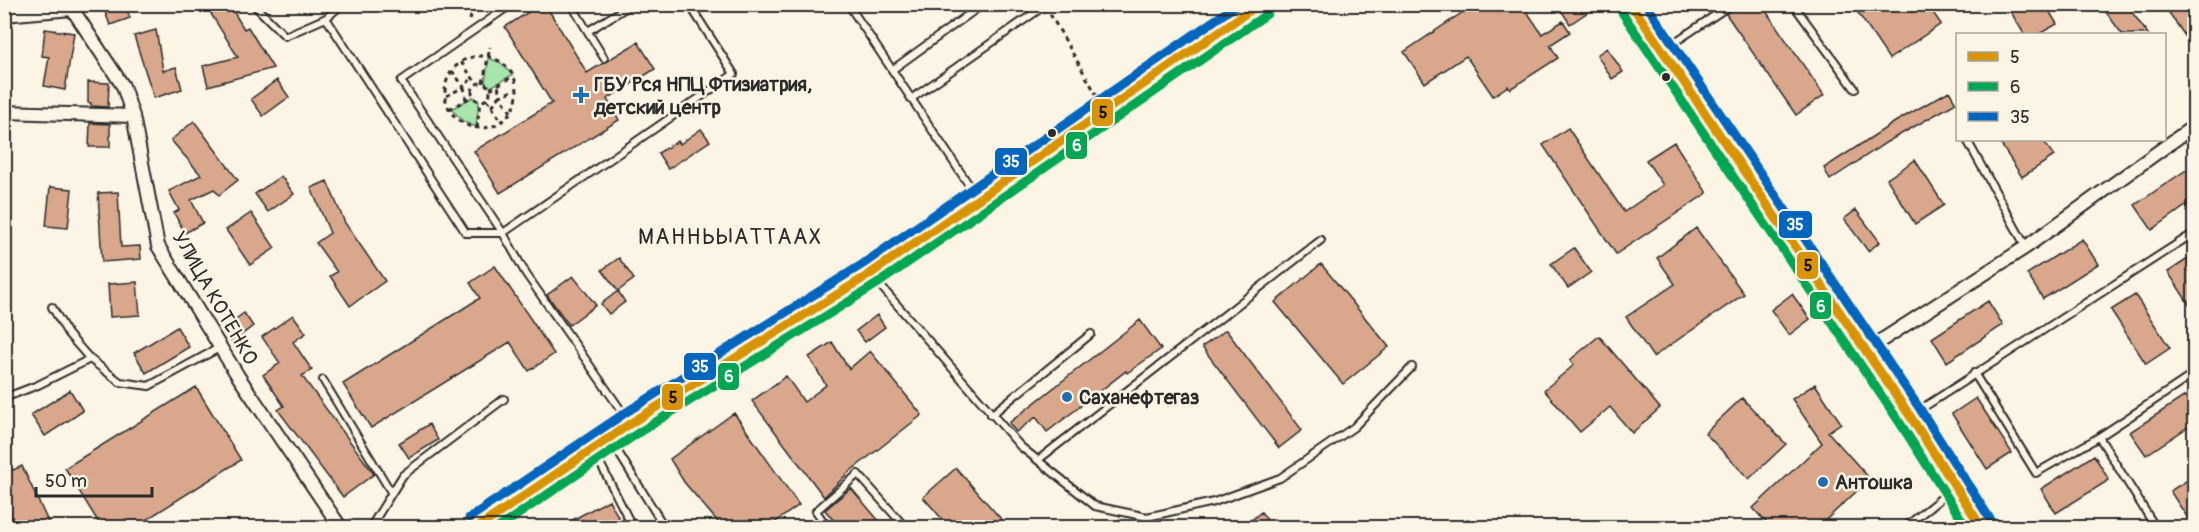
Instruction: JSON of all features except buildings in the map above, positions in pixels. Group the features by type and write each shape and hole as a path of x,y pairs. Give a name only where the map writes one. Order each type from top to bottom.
{"street":[{"path":"477,528 631,423 870,274 978,197 1260,4"},
{"path":"1630,4 1910,416 1982,528"},
{"path":"4,15 70,7"},
{"name":"УЛИЦА КОТЕНКО","path":"70,7 123,86 133,116 158,246 219,348 341,528"},
{"path":"4,112 133,116"},
{"path":"1865,351 2026,247 2194,126"}],"lane":[{"path":"254,4 285,36 326,18 343,4"},
{"path":"512,4 400,81 503,233 526,274 631,423"},
{"path":"571,4 604,58"},
{"path":"588,31 633,4"},
{"path":"326,18 466,233 503,233 734,74 689,4"},
{"path":"848,4 978,197"},
{"path":"892,70 983,4"},
{"path":"1663,50 1732,4"},
{"path":"1793,4 1855,89"},
{"path":"911,99 1046,5"},
{"path":"1968,141 2026,247"},
{"path":"1910,416 2194,232"},
{"path":"1038,460 1321,240"},
{"path":"870,274 1020,446 1095,506 1147,517 1214,502 1281,478 1354,428 1412,367"},
{"path":"52,307 68,334 90,359 120,382 149,386 219,348"},
{"path":"991,415 1091,334"},
{"path":"4,398 38,385 90,359"},
{"path":"1974,374 2036,473 2099,437 2194,374"},
{"path":"323,380 391,492"},
{"path":"370,528 403,475 504,399"},
{"path":"2099,437 2156,528"},
{"path":"609,438 664,528"},
{"path":"593,449 633,528"},
{"path":"828,528 816,511 858,474 906,528"},
{"path":"1904,528 1955,487"},
{"path":"501,511 513,528"}],"path":[{"path":"1046,5 1105,111"},
{"path":"483,83 490,47"},
{"path":"478,56 488,56 502,62 514,76 517,89 515,106 502,122 486,129 477,128 463,124 449,108 445,96 445,84 452,71 461,62 478,56"},
{"path":"461,62 477,84"},
{"path":"452,71 464,87 466,100"},
{"path":"487,99 490,89 514,76"},
{"path":"445,96 464,87 472,78"},
{"path":"473,96 473,90 477,84 483,83"},
{"path":"483,83 490,89"},
{"path":"498,85 500,96 511,112"},
{"path":"492,106 500,96 517,89"},
{"path":"449,108 473,96"},
{"path":"473,96 480,101"},
{"path":"480,101 487,99"},
{"path":"487,99 502,122"},
{"path":"477,128 480,101"}],"green space":[{"path":"489,58 501,63 512,75 491,87 485,82"},
{"path":"473,97 479,102 476,127 464,122 451,109"}],"transit line":[{"name":"35","path":"469,518 625,413 863,264 1238,4"},
{"name":"5","path":"477,528 631,423 870,274 1259,4"},
{"name":"5","path":"1631,4 1910,416 1982,528"},
{"name":"35","path":"1646,4 1920,409 1992,522"},
{"name":"6","path":"1621,11 1900,423 1967,528"},
{"name":"6","path":"498,528 638,433 877,284 1267,14"}],"place":[{"name":"ГБУ Рся НПЦ Фтизиатрия, детский центр","path":"581,95"},
{"name":"Саханефтегаз","path":"1067,397"},
{"name":"Антошка","path":"1823,482"}],"district":[{"name":"МАННЬЫАТТААХ","path":"730,237"}]}
